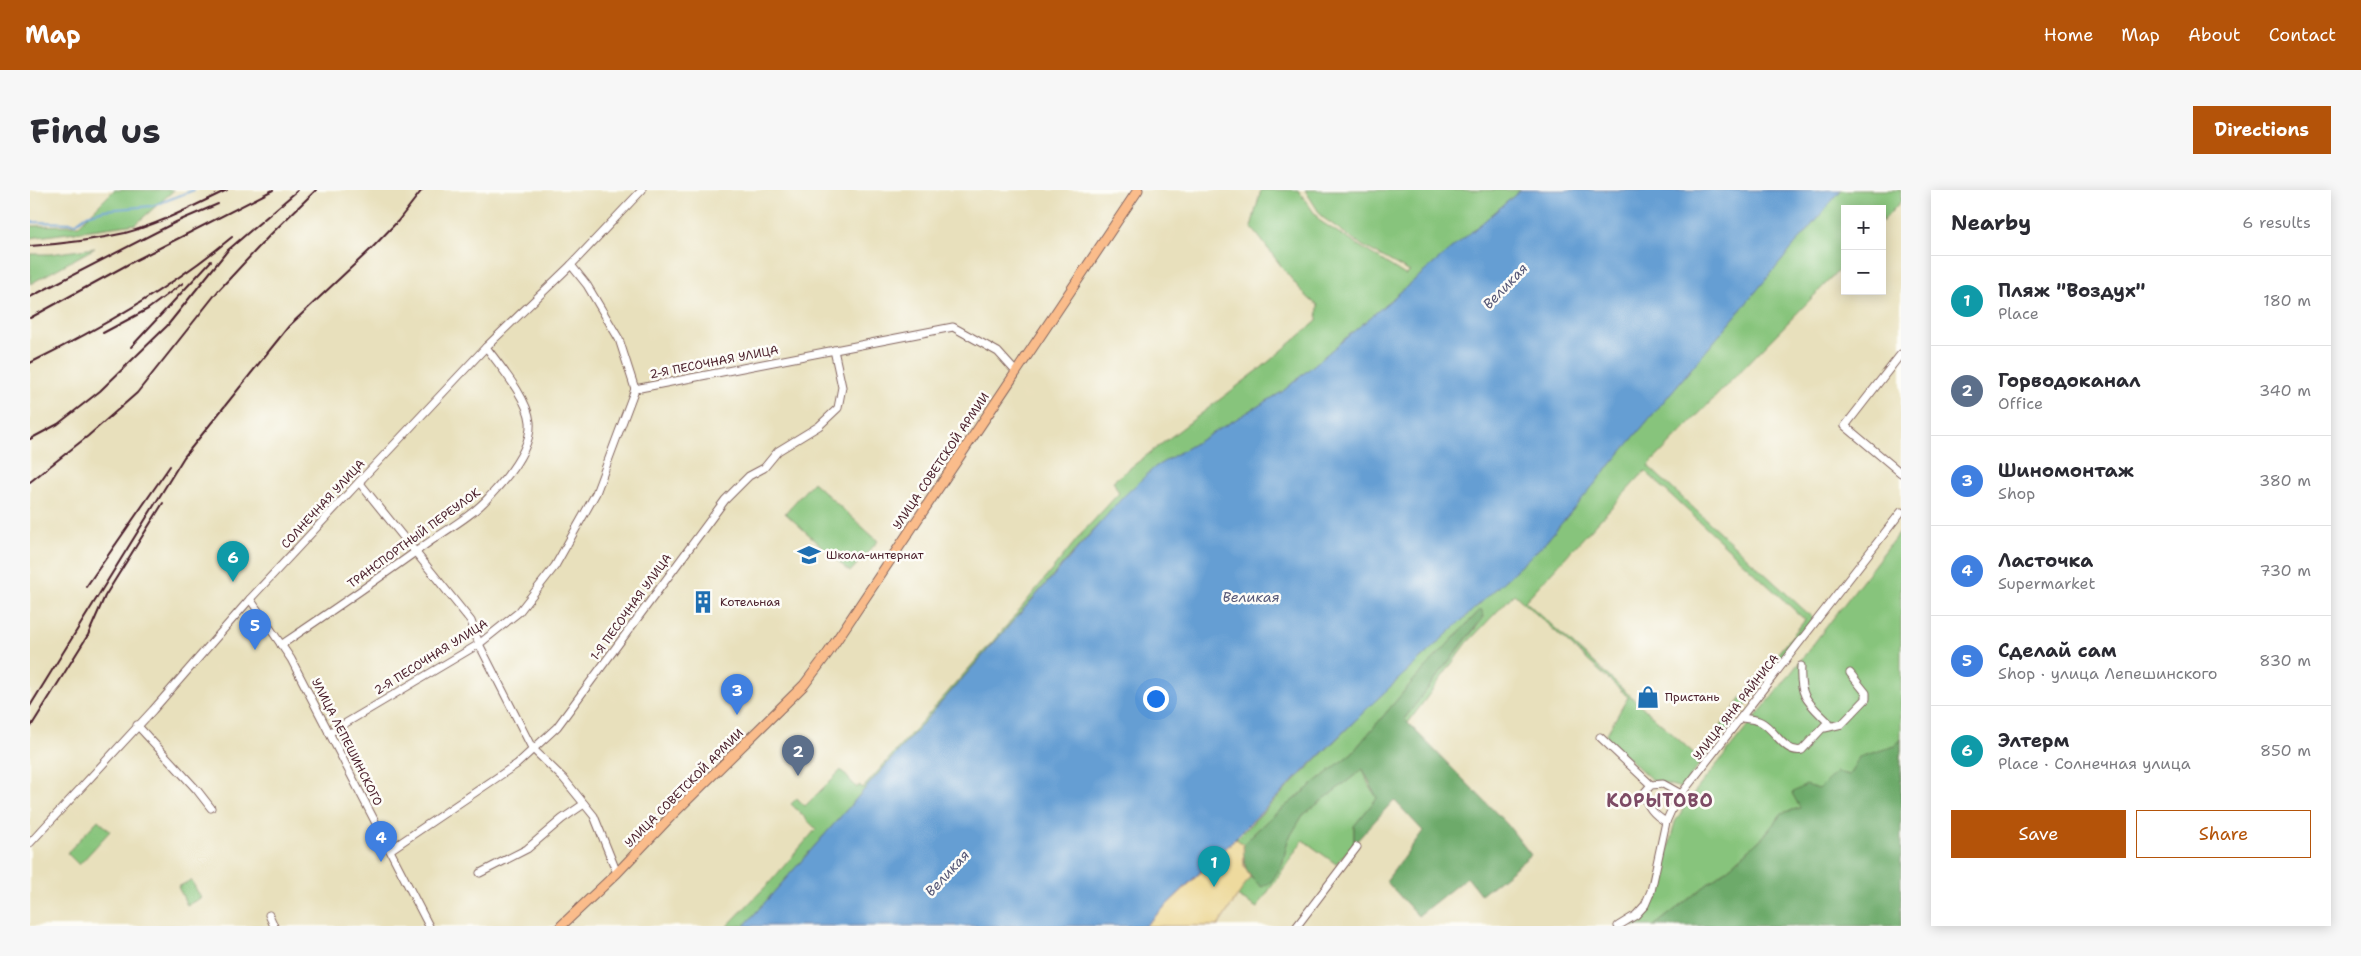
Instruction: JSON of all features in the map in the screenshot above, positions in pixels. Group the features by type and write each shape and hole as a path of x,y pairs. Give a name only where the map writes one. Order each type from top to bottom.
{"main road":[{"name":"УЛИЦА СОВЕТСКОЙ АРМИИ","path":"561,926 804,685 828,653 1138,190"}],"street":[{"name":"СОЛНЕЧНАЯ УЛИЦА","path":"30,843 250,599 359,482 486,347 571,265 642,190"},
{"path":"571,265 587,285 619,339 635,389"},
{"name":"2-Я ПЕСОЧНАЯ УЛИЦА","path":"329,732 479,644 519,612 555,566 596,493 635,389 953,327 998,352 1016,372"},
{"name":"ТРАНСПОРТНЫЙ ПЕРЕУЛОК","path":"281,645 416,552 488,499 506,478 528,442 530,421 518,391 486,347"},
{"name":"1-Я ПЕСОЧНАЯ УЛИЦА","path":"390,850 517,764 532,748 557,727 724,500 749,476 764,468 778,451 819,426 838,408 842,387 834,350"},
{"path":"1901,354 1845,426 1901,473"},
{"path":"359,482 471,621 479,644 532,748 564,779 594,816 617,872"},
{"name":"УЛИЦА ЯНА РАЙНИСА","path":"1618,926 1636,916 1651,892 1666,822 1675,802 1901,512"},
{"name":"УЛИЦА ЛЕПЕШИНСКОГО","path":"250,599 291,659 429,926"},
{"path":"1742,718 1761,722 1789,748 1797,751 1802,750 1825,728 1828,722 1802,692 1800,684 1801,666"},
{"path":"1825,728 1842,724 1866,699 1866,693 1850,673"},
{"path":"137,726 197,790 211,808"},
{"path":"1600,737 1651,785"},
{"path":"1666,822 1653,814 1648,807 1644,793 1651,785 1663,784 1681,794"},
{"path":"480,874 527,849 562,819 584,804"},
{"path":"1298,926 1356,848"},
{"path":"268,916 274,926"}],"green space":[{"path":"114,190 174,190 136,224 30,238 30,226 79,225"},
{"path":"1261,190 1298,190 1320,221 1405,275 1410,272 1363,246 1322,217 1305,190 1521,190 1282,392 1155,467 1094,529 744,926 727,926 771,881 816,829 791,804 797,798 805,806 841,770 857,788 859,785 863,788 1008,624 1082,533 1119,493 1113,481 1261,368 1317,321 1318,305 1302,292 1251,227"},
{"path":"1841,190 1901,190 1901,201 1886,218 1886,205 1841,205 1841,268 1648,466 1814,619 1681,788 1652,780 1605,737 1628,697 1514,594 1467,643 1408,723 1404,719 1484,617 1481,609 1412,682 1352,753 1268,820 1243,844 1236,839 1374,702 1545,543","holes":["1645,471 1805,620 1750,687 1698,757 1525,601"]},
{"path":"95,248 30,284 30,254 50,254"},
{"path":"813,482 878,541 850,572 785,513"},
{"path":"1901,530 1901,760 1852,786 1893,747 1860,757 1849,775 1836,772 1819,789 1792,793 1801,808 1782,813 1764,836 1732,865 1654,926 1632,926 1642,917 1657,895 1675,822 1692,795 1784,682"},
{"path":"1481,609 1484,616 1404,719 1507,824 1531,855 1481,895 1467,877 1418,916 1386,881 1423,831 1394,800 1354,844 1354,826 1377,798 1363,769 1303,815 1288,840 1282,865 1271,882 1262,887 1248,873 1243,844 1268,820 1352,753 1412,682"},
{"path":"1901,739 1901,926 1654,926 1732,865 1764,836 1782,813 1800,808 1792,793 1806,785 1819,789 1836,772 1849,775 1859,757 1895,746"},
{"path":"1363,769 1368,783 1377,798 1354,826 1354,844 1336,864 1303,840 1257,908 1237,896 1250,877 1262,887 1282,865 1288,840 1303,815"},
{"path":"98,820 110,831 79,865 67,853"},
{"path":"191,880 201,898 187,905 178,887"}],"sand":[{"path":"1236,839 1243,844 1244,866 1250,877 1218,926 1145,926"}],"water":[{"name":"Великая","path":"1521,190 1841,190 1545,543 1374,702 1145,926 744,926 1123,497 1155,467 1282,392"}],"waterway":[{"path":"30,222 76,223 87,215 104,210 152,206 194,190"}],"railway":[{"path":"30,246 102,238 125,233 164,219 227,190"},
{"path":"30,318 136,260 273,190"},
{"path":"30,482 88,436 137,393 218,291 270,235 316,190"},
{"path":"30,706 184,457 289,326 371,249 398,221 422,190"},
{"path":"30,439 58,424 100,391 167,326 228,250 297,191"},
{"path":"30,297 176,222 218,204"},
{"path":"30,363 83,336 135,306 209,256 232,237"},
{"path":"131,347 211,261"},
{"path":"103,333 148,309 183,283"},
{"path":"86,587 170,466"},
{"path":"30,728 88,635 105,596 163,503"}],"place":[{"name":"Школа-интернат","path":"809,555"},
{"name":"Элтерм","path":"233,582"},
{"name":"Котельная","path":"703,602"},
{"name":"Сделай сам","path":"255,650"},
{"name":"Пристань","path":"1648,697"},
{"name":"Шиномонтаж","path":"737,715"},
{"name":"Горводоканал","path":"798,776"},
{"name":"Ласточка","path":"381,862"},
{"name":"Пляж \"Воздух\"","path":"1214,887"}],"district":[{"name":"КОРЫТОВО","path":"1660,801"}]}
